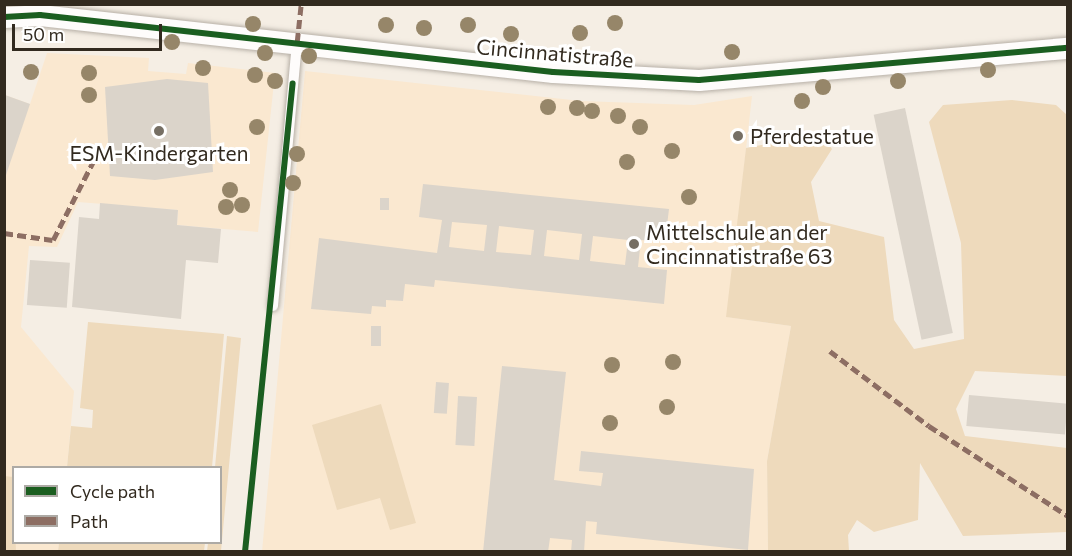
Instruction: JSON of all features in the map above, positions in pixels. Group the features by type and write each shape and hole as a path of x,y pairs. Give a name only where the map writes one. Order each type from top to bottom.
{"street":[{"name":"Cincinnatistraße","path":"17,4 40,15"},
{"name":"Cincinnatistraße","path":"4,17 40,15 542,71 699,80 1068,48"}],"lane":[{"path":"273,306 297,42"}],"shaded area":[{"path":"47,53 149,58 148,71 186,74 188,63 275,73 258,232 177,225 178,210 78,202 57,247 29,246 21,327 74,391 67,466 12,466 12,544 59,544 58,551 5,552 5,95 30,104"},
{"path":"305,71 581,101 694,105 752,96 727,317 791,326 767,461 768,551 262,552"},
{"path":"1012,100 1056,105 1067,115 1067,376 975,371 956,409 965,436 1067,448 1067,532 963,536 920,463 918,520 874,532 857,520 848,535 849,551 768,551 767,461 791,326 726,317 746,148 821,133 832,149 811,182 819,221 884,237 894,320 914,349 964,339 961,243 929,122 943,105"},
{"path":"88,322 224,334 212,466 67,466 71,426 92,428 93,410 80,408"},
{"path":"227,336 241,338 222,540 222,466 215,466"},
{"path":"381,404 416,523 390,530 380,498 337,510 312,425"},
{"path":"4,476 12,477 12,544 16,544 16,551 5,551"},
{"path":"59,544 205,544 204,551 58,551"},
{"path":"208,544 222,544 221,551 207,551"}],"building":[{"name":"ESM-Kindergarten","path":"167,79 208,83 213,172 155,180 110,176 105,87"},
{"path":"5,95 30,104 5,178"},
{"path":"905,108 953,333 922,340 874,115"},
{"name":"Mittelschule an der Cincinnatistraße 63","path":"423,184 669,209 665,242 641,240 638,267 667,270 664,304 435,280 434,287 405,284 403,301 386,300 386,307 372,306 371,314 311,309 319,238 437,253 442,220 419,217","holes":["452,222 487,225 484,251 449,247","499,226 534,230 531,255 496,252","547,230 582,234 579,260 544,256","593,236 628,240 625,265 590,261"]},
{"path":"380,198 389,198 389,210 380,210"},
{"path":"100,203 178,210 177,225 221,229 218,263 186,260 181,319 72,307 79,217 99,219"},
{"path":"30,260 70,263 67,308 27,305"},
{"path":"371,326 381,326 381,346 371,346"},
{"path":"502,366 566,372 554,480 601,486 603,473 579,471 581,451 754,469 748,550 596,534 597,522 586,521 584,552 571,552 572,540 550,538 548,552 483,552"},
{"path":"436,382 449,383 447,414 434,413"},
{"path":"969,395 1068,404 1065,435 966,426"},
{"path":"458,396 477,397 474,446 455,445"}],"marked path":[{"path":"297,42 301,4"},
{"path":"4,233 53,240 101,146"},
{"path":"830,351 929,426 1068,516"}],"cycle path":[{"path":"4,17 40,15 553,72 699,80 1068,48"},
{"path":"245,552 293,83"}],"place":[{"name":"ESM-Kindergarten","path":"159,131"},
{"name":"Pferdestatue","path":"738,136"},
{"name":"Mittelschule an der Cincinnatistraße 63","path":"634,244"}]}
